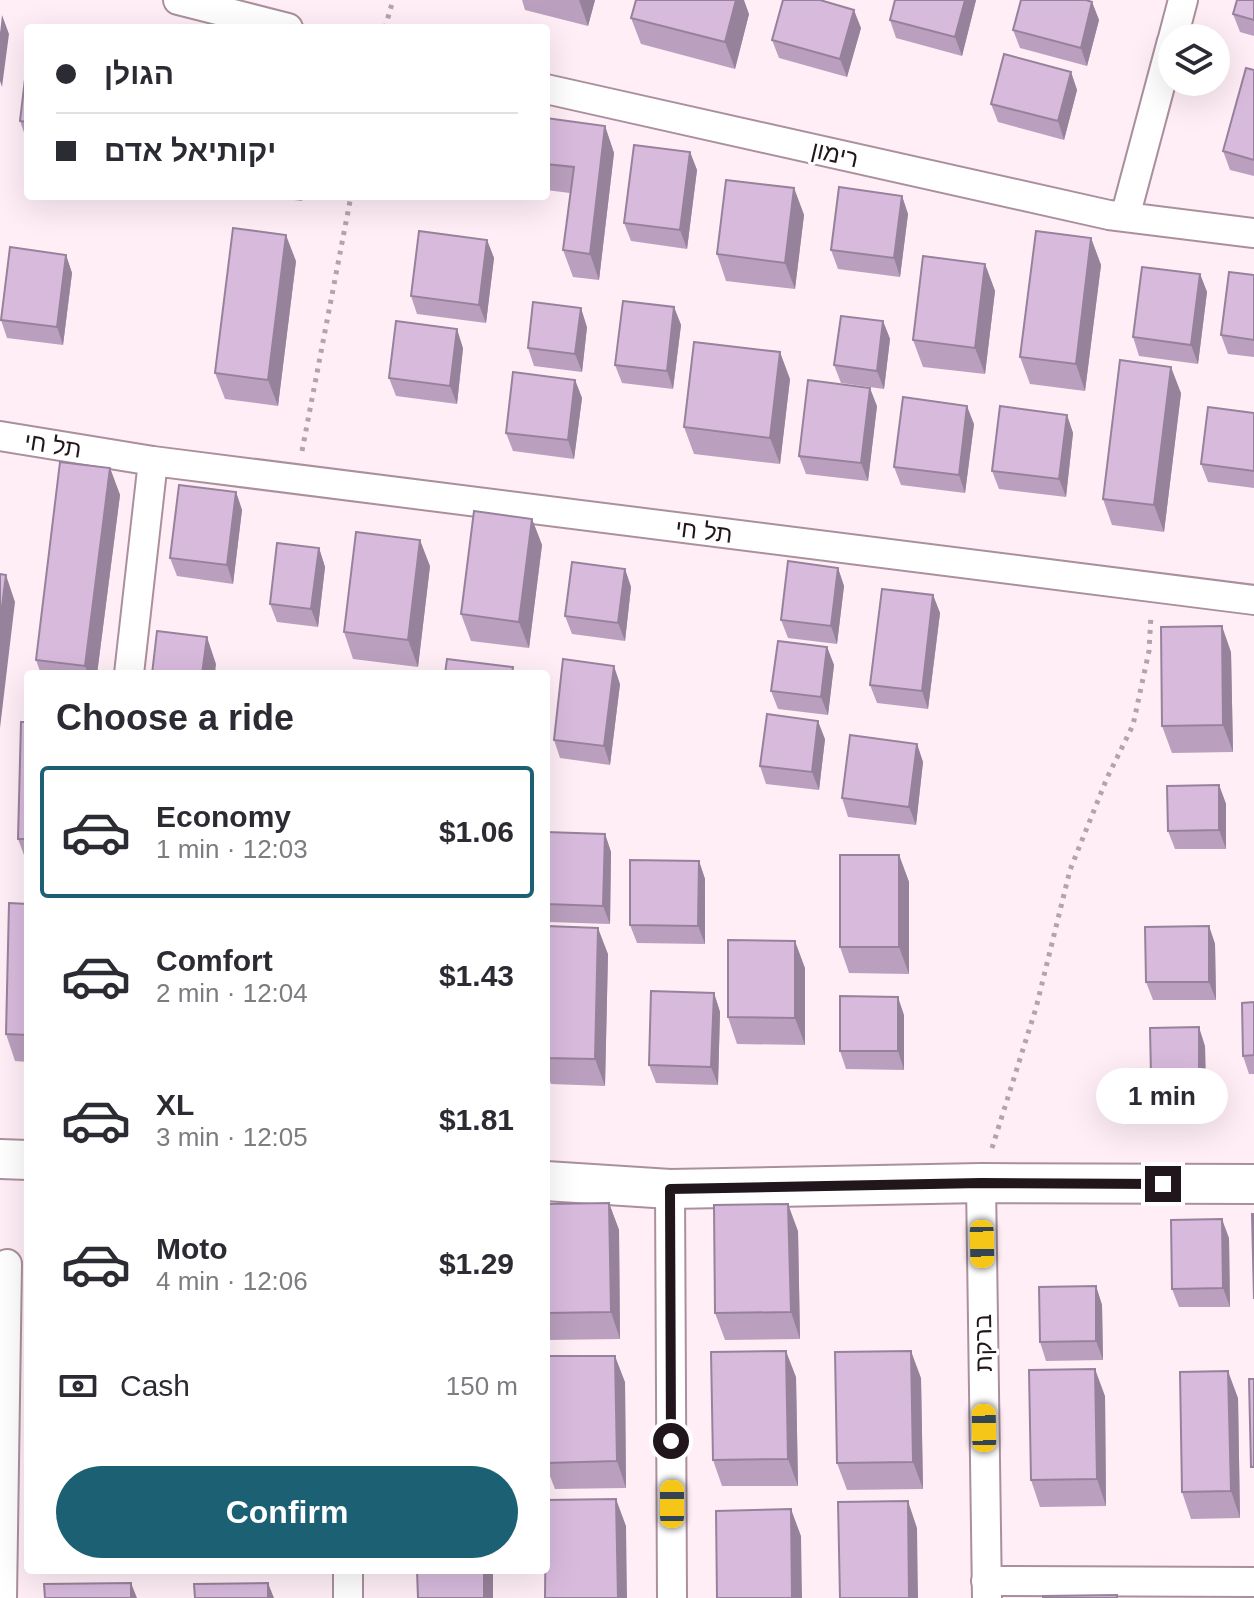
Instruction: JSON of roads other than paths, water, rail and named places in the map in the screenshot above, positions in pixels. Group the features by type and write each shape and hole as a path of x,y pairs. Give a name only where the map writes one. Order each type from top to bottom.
{"street":[{"path":"178,0 272,24"},
{"path":"1176,24 1183,0"},
{"name":"רימון","path":"550,90 1109,215 1254,233"},
{"path":"1125,217 1158,92"},
{"name":"תל חי","path":"0,436 153,461 1254,600"},
{"path":"129,670 153,461"},
{"path":"0,1159 24,1160"},
{"path":"550,1181 670,1189 981,1183 1254,1184"},
{"name":"ברקת","path":"981,1183 986,1589"},
{"path":"670,1189 672,1598"},
{"path":"2,1598 7,1264"},
{"path":"348,1574 348,1598"},
{"path":"986,1589 1254,1582"}]}
